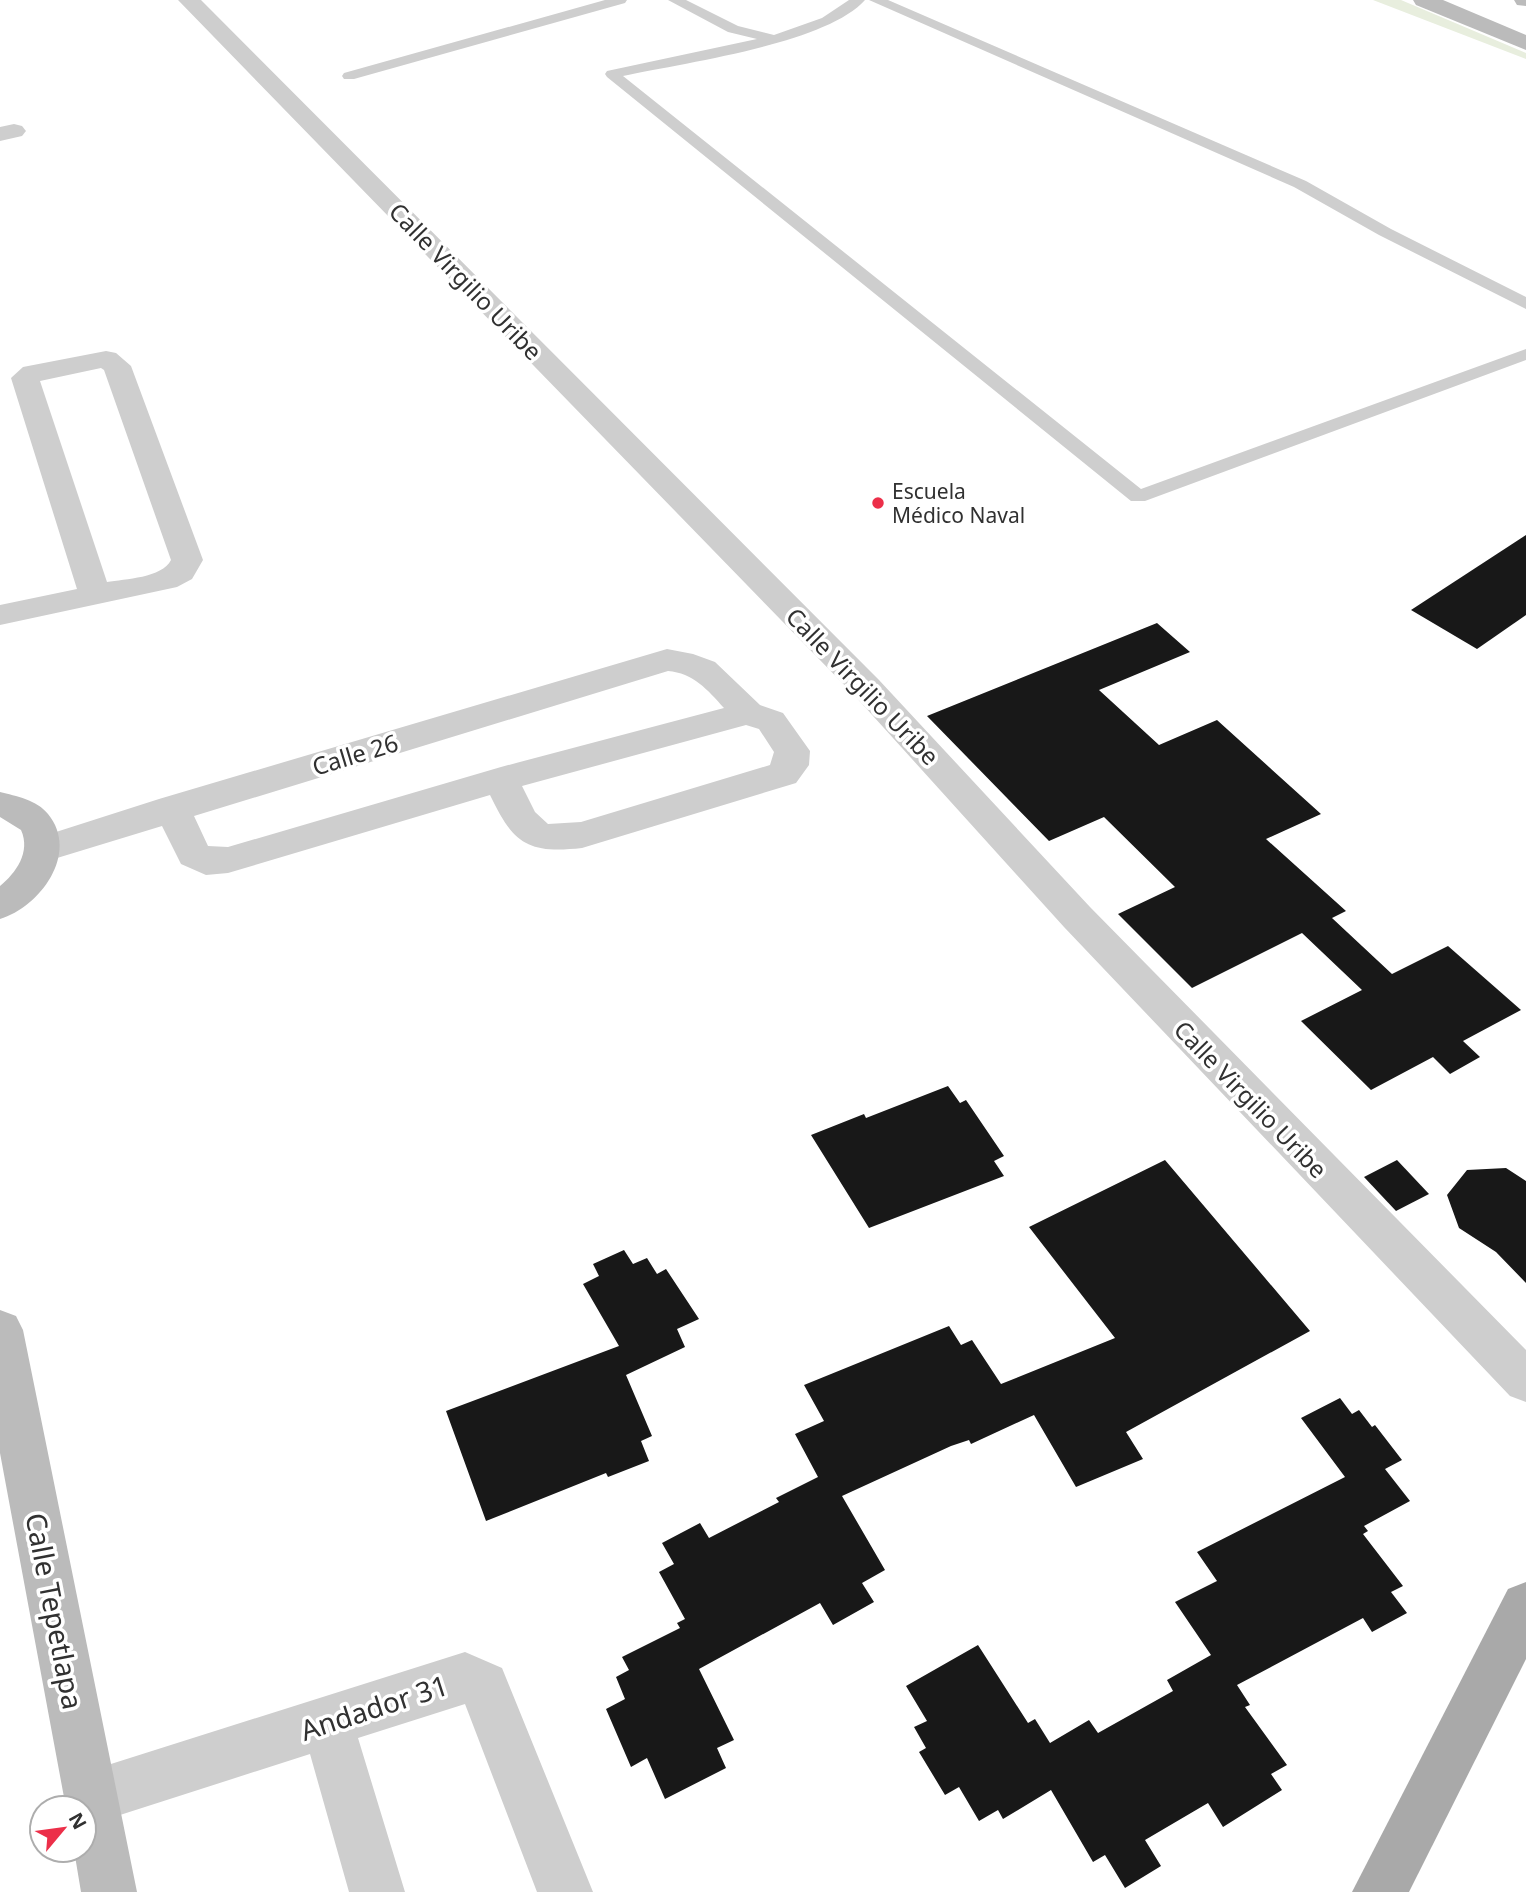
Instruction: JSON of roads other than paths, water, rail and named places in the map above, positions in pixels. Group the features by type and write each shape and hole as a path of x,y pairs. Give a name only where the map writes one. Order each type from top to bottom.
{"main road":[{"path":"1380,1892 1526,1606"}],"street":[{"name":"Calle Virgilio Uribe","path":"189,0 867,688 1086,927 1526,1381"},
{"path":"1424,0 1526,43"},
{"path":"1460,0 1522,10"},
{"path":"0,615 166,580 181,572 187,560 117,366 106,359 94,359 33,373 25,378 96,594"},
{"name":"Calle 26","path":"44,849 667,660 684,660 701,666 748,713"},
{"path":"172,808 194,855 206,862 217,861 501,779 748,713 771,721 792,751 792,765 783,774 582,835 558,839 537,836 522,822 501,779"},
{"path":"0,804 30,817 43,837 44,849 41,863 33,877 21,891 0,905"},
{"name":"Calle Tepetlapa","path":"0,1330 91,1794"},
{"name":"Andador 31","path":"98,1795 465,1678 484,1686 565,1892"},
{"path":"327,1722 377,1892"},
{"name":"Calle Tepetlapa","path":"98,1831 109,1892"}],"lane":[{"path":"349,76 620,0"},
{"path":"675,0 733,29 775,39"},
{"path":"858,0 827,21 775,39 612,74 1138,497 1526,354"},
{"path":"876,0 1300,184 1385,232 1526,304"}],"place":[{"name":"Escuela Médico Naval","path":"878,503"}]}
